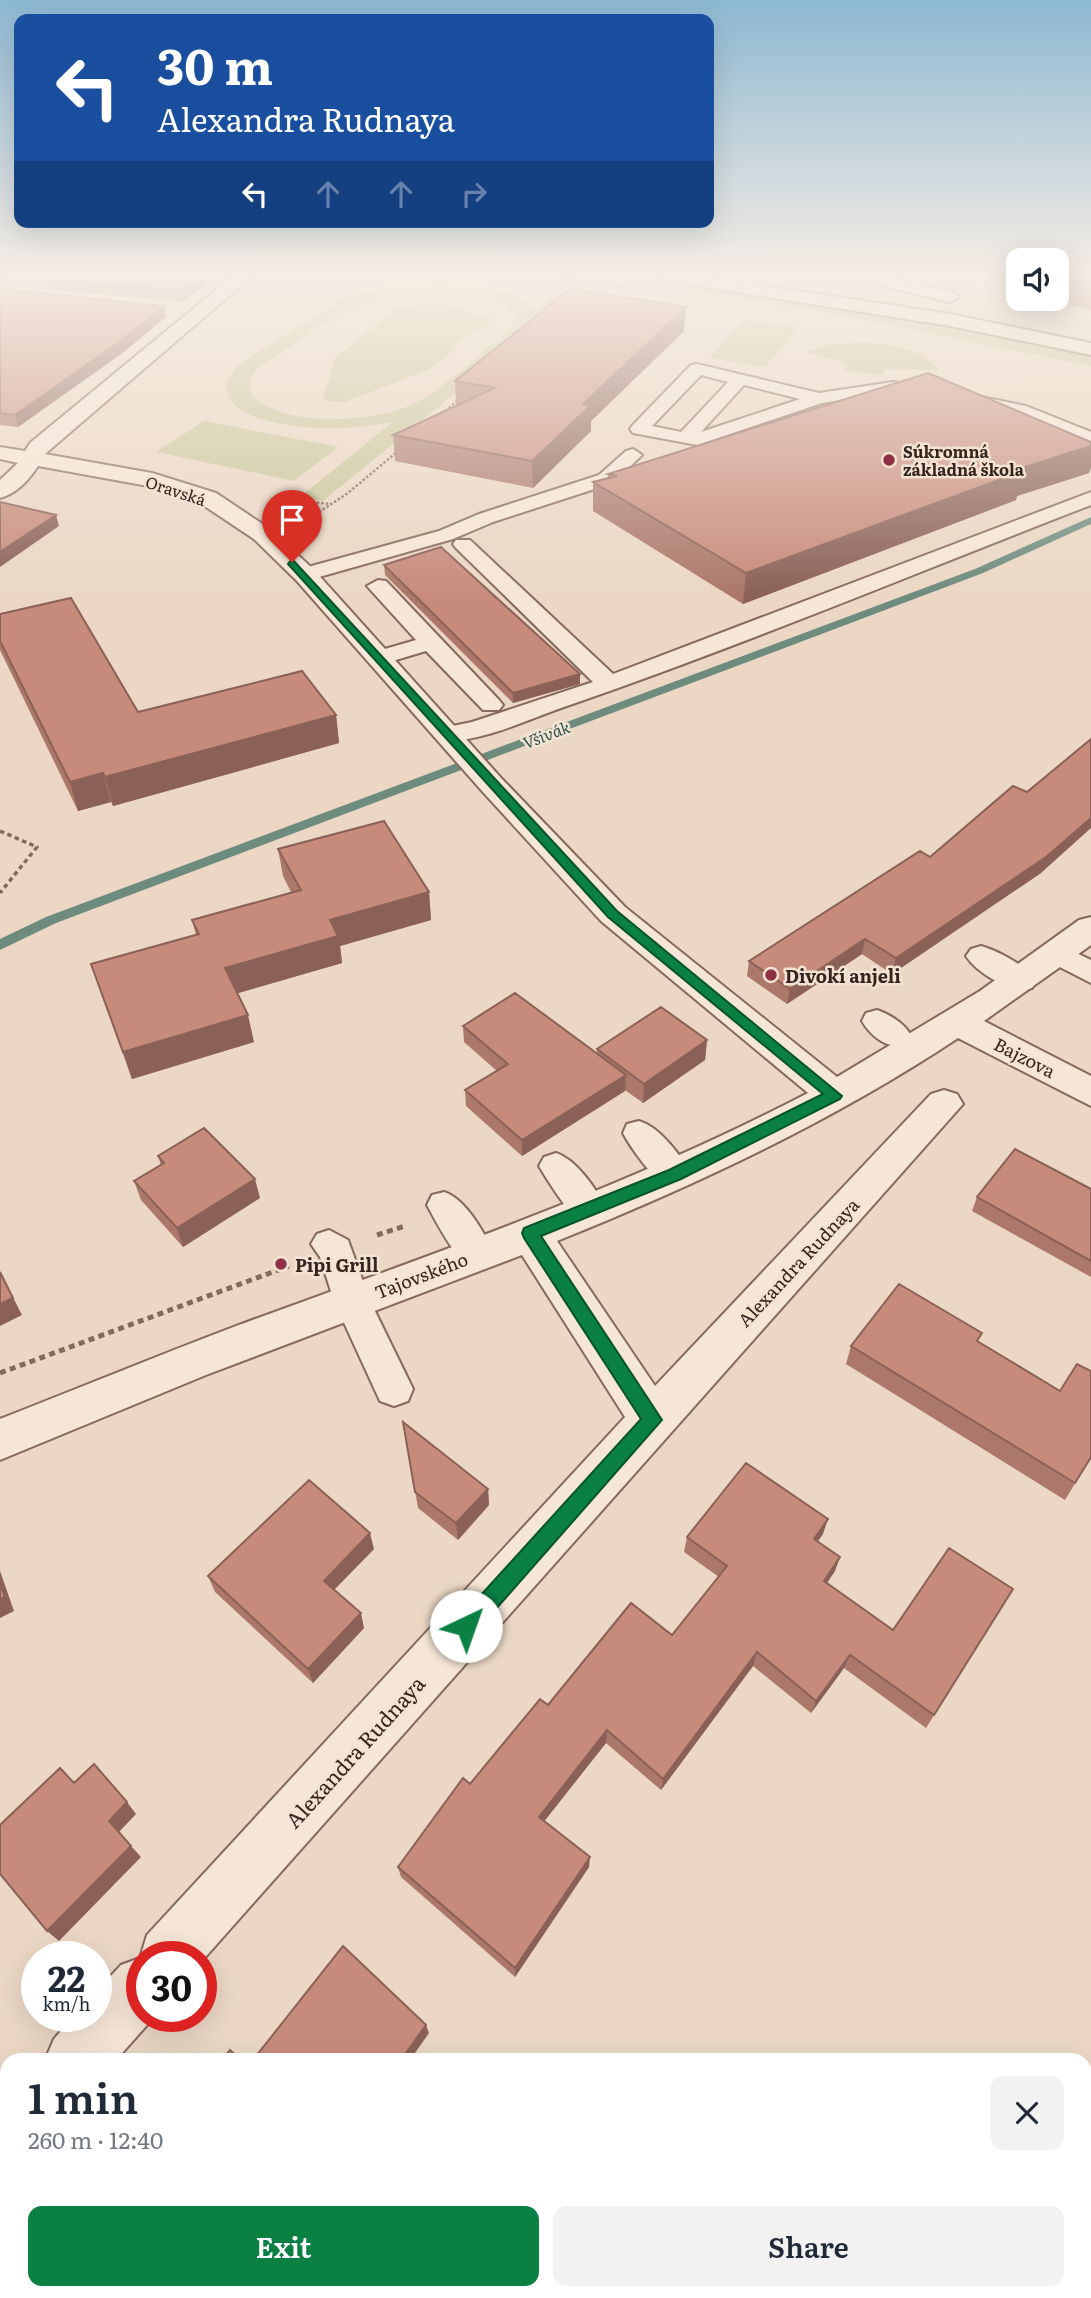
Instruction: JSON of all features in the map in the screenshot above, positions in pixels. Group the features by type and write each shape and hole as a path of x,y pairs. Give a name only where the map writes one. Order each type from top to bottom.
{"street":[{"path":"0,491 22,474 34,459 38,448 116,383"},
{"name":"Oravská","path":"0,453 152,480 208,498 262,534 305,575 492,785 613,914 835,1096"},
{"path":"835,1096 958,1023 1039,968 1091,928"},
{"name":"Bajzova","path":"958,1023 1091,1092"},
{"name":"Tajovského","path":"0,1440 188,1363 477,1254 675,1175 835,1096"},
{"name":"Alexandra Rudnaya","path":"182,1941 652,1420 944,1104"},
{"path":"530,1233 652,1420"},
{"path":"81,2053 126,2004"}],"lane":[{"path":"683,383 639,429 697,439 819,398 893,387 1020,410 1091,439"},
{"path":"685,438 736,383"},
{"path":"758,383 819,398"},
{"path":"305,575 446,535 486,518 606,479 633,455"},
{"path":"455,743 477,729 609,684 1091,498"},
{"path":"463,544 609,684"},
{"path":"378,586 491,705"},
{"path":"379,657 431,643"},
{"path":"990,950 1039,968 1091,973"},
{"path":"639,1133 675,1175"},
{"path":"556,1166 590,1210"},
{"path":"444,1205 477,1254"},
{"path":"329,1244 335,1250 352,1301 394,1389"}],"path":[{"path":"436,419 465,395"},
{"path":"296,525 332,504 407,443"},
{"path":"359,483 367,485"},
{"path":"0,831 37,846 0,893"}],"shaded area":[{"path":"228,383 250,383 250,392 264,404 284,413 307,418 359,418 406,407 423,399 444,383 468,383 323,501 301,496 393,422 327,428 285,425 250,415 236,406 228,396"},
{"path":"328,383 393,383 345,402 331,402 323,398"},
{"path":"204,421 338,447 294,481 156,452"}],"building":[{"path":"0,383 60,383 15,415 0,413"},
{"path":"468,383 605,383 583,404 591,405 532,461 393,435 495,388"},
{"path":"896,383 952,383 1091,442 1091,446 1019,469 1023,471 746,573 593,482 617,476 608,474"},
{"path":"0,502 56,515 0,552"},
{"path":"441,547 580,674 513,693 384,565"},
{"path":"71,598 138,712 302,671 336,715 105,777 103,773 70,782 0,641 0,614"},
{"path":"1091,739 1091,818 1046,857 896,958 865,939 790,989 749,961 920,851 930,857 1013,786 1027,792"},
{"path":"384,821 429,892 330,920 338,936 225,968 248,1015 123,1052 91,964 199,934 192,920 301,890 278,849"},
{"path":"515,993 626,1075 522,1140 465,1090 508,1064 463,1026"},
{"path":"661,1007 707,1040 644,1084 597,1049"},
{"path":"204,1128 255,1179 177,1228 134,1181 164,1163 158,1156"},
{"path":"1015,1149 1091,1189 1091,1261 977,1197"},
{"path":"0,1272 13,1298 0,1304"},
{"path":"899,1284 982,1333 977,1341 1060,1391 1077,1364 1091,1371 1091,1457 1075,1483 851,1346"},
{"path":"403,1422 488,1489 456,1523 415,1492"},
{"path":"746,1463 828,1519 814,1539 840,1557 824,1581 893,1630 949,1548 1013,1589 934,1715 850,1655 816,1701 757,1652 663,1779 607,1730 539,1817 590,1857 515,1968 398,1867 463,1778 470,1784 540,1699 548,1705 631,1603 672,1635 727,1566 687,1537"},
{"path":"309,1480 370,1533 324,1581 361,1613 308,1669 208,1576"},
{"path":"0,1584 5,1597 0,1599"},
{"path":"94,1764 127,1802 109,1821 131,1846 47,1931 0,1874 0,1825 60,1768 74,1783"},
{"path":"343,1946 426,2025 406,2053 259,2053"}],"waterway":[{"name":"Všivák","path":"0,945 51,920 979,571 1091,520"}],"place":[{"name":"Súkromná základná škola","path":"889,460"},
{"name":"Divokí anjeli","path":"771,975"},
{"name":"Pipi Grill","path":"281,1264"}],"route":[{"path":"292,562 492,785 613,914 835,1096 675,1175 530,1233 652,1420 466,1626"}]}
